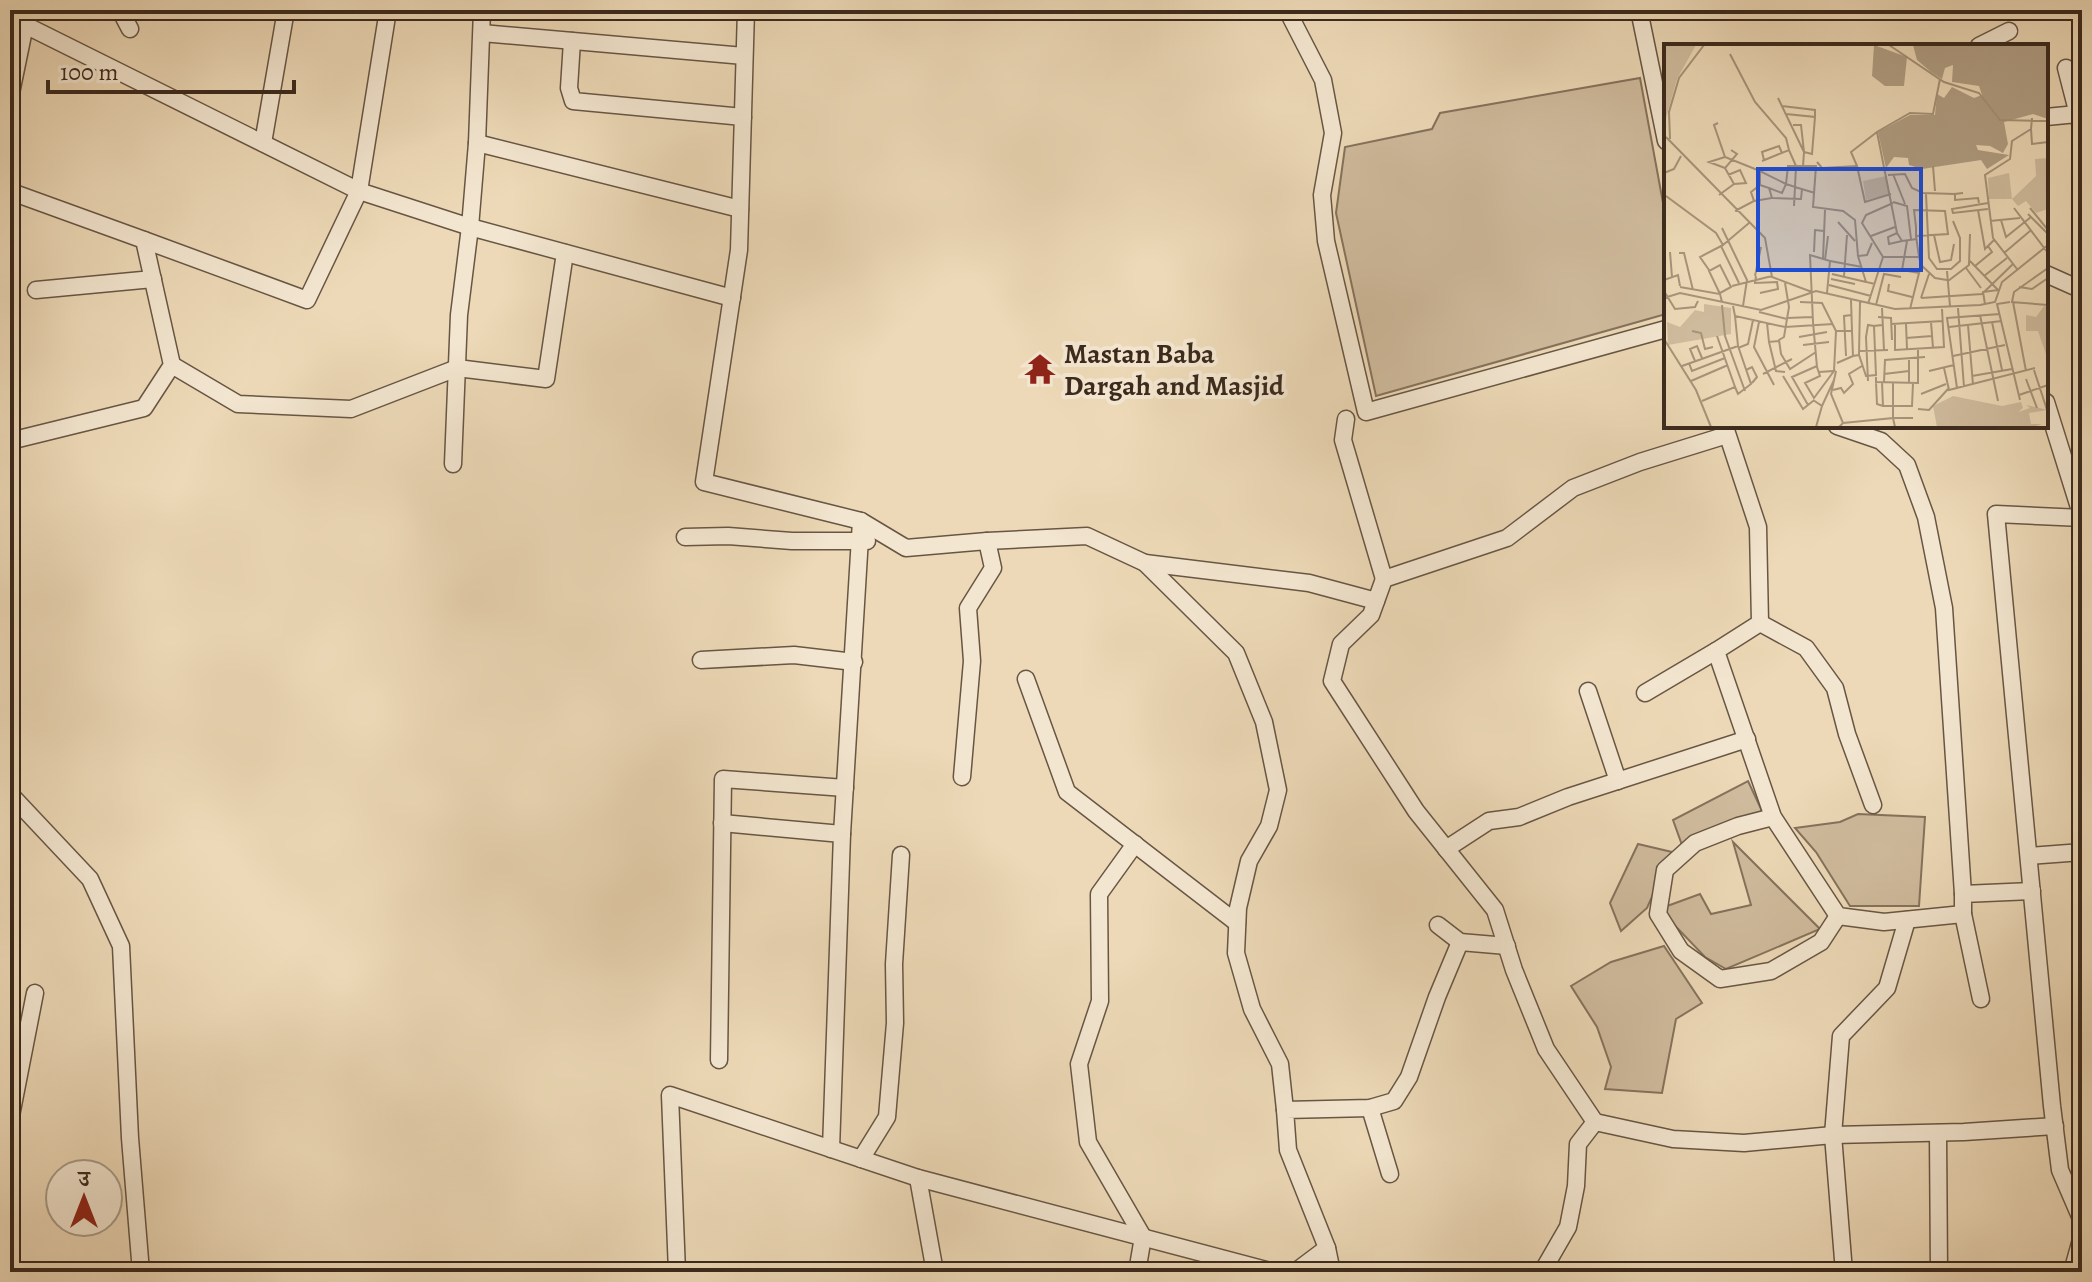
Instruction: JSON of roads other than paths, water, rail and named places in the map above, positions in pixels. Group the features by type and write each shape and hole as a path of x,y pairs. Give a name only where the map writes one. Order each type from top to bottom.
{"street":[{"path":"120,10 130,29"},
{"path":"263,143 286,10"},
{"path":"12,190 307,300 359,191 388,10"},
{"path":"453,464 459,315 477,143 482,10"},
{"path":"746,10 739,250 704,482 861,521 906,548 1087,536 1145,563 1309,583 1376,601"},
{"path":"1287,10 1323,80 1333,133 1322,195 1326,241 1366,412 1664,330"},
{"path":"1639,10 1658,66 1664,122"},
{"path":"10,98 18,21 359,191 470,227 732,298"},
{"path":"1983,44 2009,31"},
{"path":"482,33 744,56"},
{"path":"572,41 569,88 573,101 743,117"},
{"path":"2048,117 2080,122 2066,68"},
{"path":"477,143 740,209"},
{"path":"10,441 144,408 172,365 144,240"},
{"path":"172,365 238,404 351,409 457,368 546,379 565,253"},
{"path":"2048,275 2082,290"},
{"path":"36,290 153,279"},
{"path":"2048,408 2082,517 1996,514 2060,1170 2082,1221"},
{"path":"1346,419 1343,440 1384,579 1371,615 1341,644 1332,681 1416,811 1495,910 1546,1049 1595,1122 1673,1139 1744,1143 1833,1135 2055,1126"},
{"path":"1848,428 1879,434 1907,465 1926,517 1944,608 1963,914 1981,999"},
{"path":"1384,579 1507,538 1573,488 1726,430 1758,527 1760,623"},
{"path":"831,1149 842,834 861,521"},
{"path":"685,537 728,536 860,543 887,536"},
{"path":"962,777 972,661 968,608 993,568 987,541"},
{"path":"1145,563 1236,653 1264,722 1278,790 1269,826 1249,861 1238,908 1236,953 1252,1009 1280,1064 1288,1150 1327,1248 1332,1272"},
{"path":"1645,693 1760,623"},
{"path":"1760,623 1806,648 1835,688 1847,734 1873,805"},
{"path":"1716,651 1773,817 1838,916 1884,922 1963,914"},
{"path":"701,660 794,655 854,662"},
{"path":"1026,679 1067,792 1237,923"},
{"path":"1588,691 1618,781"},
{"path":"1446,849 1489,821 1519,817 1568,797 1747,739"},
{"path":"719,1060 723,779 845,788"},
{"path":"10,794 90,879 121,946 130,1138 141,1272"},
{"path":"1773,817 1738,826 1695,843 1665,870 1658,914 1681,951 1720,979 1771,971 1821,942 1838,916"},
{"path":"722,823 842,834"},
{"path":"1135,844 1099,894 1100,1001 1079,1064 1088,1142 1143,1237 1137,1272"},
{"path":"2029,856 2082,852"},
{"path":"861,1159 887,1117 895,1023 894,964 901,855"},
{"path":"1963,894 2032,891"},
{"path":"1844,1272 1833,1135 1841,1036 1887,988 1907,920"},
{"path":"1438,925 1460,942 1507,946"},
{"path":"1285,1110 1370,1108 1394,1101 1409,1077 1460,942"},
{"path":"10,1121 35,993"},
{"path":"677,1272 670,1095 918,1178 1274,1272"},
{"path":"1370,1108 1390,1174"},
{"path":"1542,1272 1568,1227 1576,1186 1578,1144 1595,1122"},
{"path":"1938,1133 1939,1272"},
{"path":"918,1178 935,1272"},
{"path":"2072,1272 2082,1236"},
{"path":"1295,1272 1327,1248"}],"place":[{"name":"Mastan Baba Dargah and Masjid","path":"1040,369"}]}
